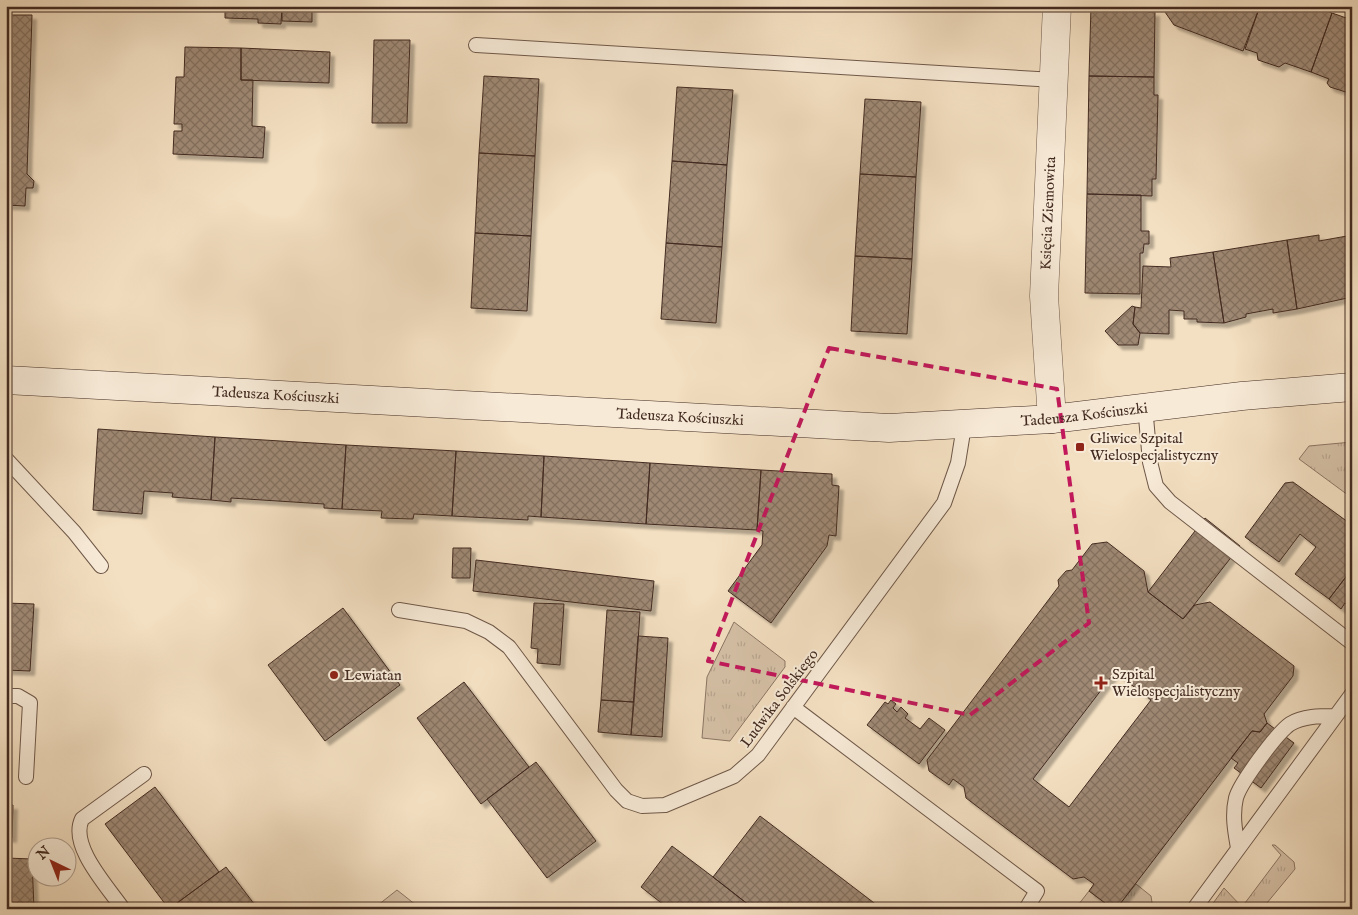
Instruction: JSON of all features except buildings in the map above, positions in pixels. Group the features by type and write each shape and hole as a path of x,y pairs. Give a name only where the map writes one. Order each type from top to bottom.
{"street":[{"name":"Księcia Ziemowita","path":"1052,419 1044,296 1057,6"},
{"name":"Tadeusza Kościuszki","path":"6,380 889,428 964,426 1052,419 1145,406 1352,387"}],"lane":[{"path":"476,45 1055,80"},
{"path":"1145,406 1150,462 1156,486 1170,502 1352,643"},
{"name":"Ludwika Solskiego","path":"399,610 466,621 489,632 509,647 616,790 627,800 642,806 665,805 734,776 758,755 944,504 958,464 964,426"},
{"path":"6,459 74,532 102,566"},
{"path":"1194,909 1352,694"},
{"path":"6,696 18,696 30,703 26,777"},
{"path":"793,707 1037,892 1026,909"},
{"path":"1238,848 1234,819 1237,797 1245,781 1280,734 1291,724 1310,717 1335,716"},
{"path":"123,909 83,852 78,827 82,819 144,774"}],"highlighted area":[{"path":"829,348 1057,389 1089,623 970,715 708,661"}],"green space":[{"path":"1352,442 1352,498 1299,459 1309,446"},
{"path":"734,622 785,661 785,667 730,741 702,738 707,677"},
{"path":"1272,845 1275,845 1294,862 1295,869 1262,909 1209,909 1224,888 1242,907 1281,855"},
{"path":"1136,884 1151,896 1153,909 1075,909 1089,891 1109,906 1120,904"},
{"path":"397,890 421,909 373,909"}],"place":[{"name":"Gliwice Szpital Wielospecjalistyczny","path":"1080,447"},
{"name":"Lewiatan","path":"334,675"},
{"name":"Szpital Wielospecjalistyczny","path":"1101,683"}]}
